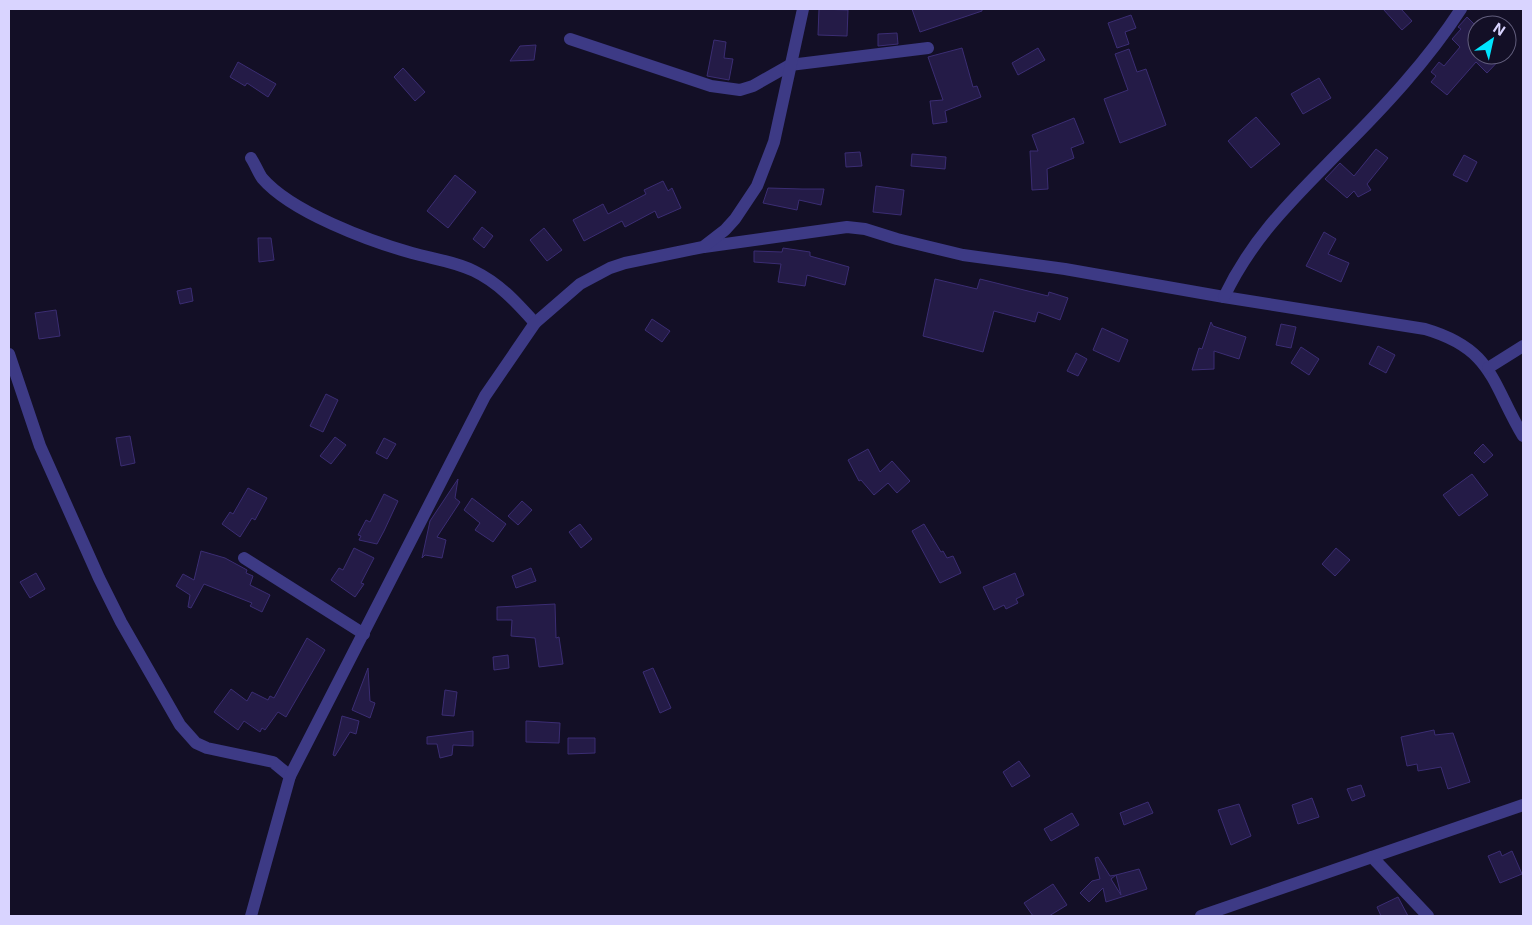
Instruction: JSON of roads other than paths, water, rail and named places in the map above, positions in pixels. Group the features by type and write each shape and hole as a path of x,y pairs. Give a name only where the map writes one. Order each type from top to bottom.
{"street":[{"path":"703,247 725,230 757,186 774,142 803,9"},
{"path":"1224,298 1248,252 1271,221 1414,74 1461,9"},
{"path":"570,40 727,89 740,90 753,86 790,65 928,48"},
{"path":"251,158 262,178 289,199 312,212 381,244 461,265 476,272 501,287 535,322"},
{"path":"251,916 290,776 364,634 431,497 485,396 535,322 574,289 610,268 624,263 703,247 847,227 865,229 897,240 970,256 1065,269 1224,298 1425,329 1443,334 1463,344 1488,368 1523,436"},
{"path":"1488,368 1523,346"},
{"path":"9,354 40,446 99,578 121,622 180,725 196,743 207,748 270,761 290,776"},
{"path":"244,558 364,634"},
{"path":"1201,916 1523,805"},
{"path":"1372,857 1428,916"}]}
